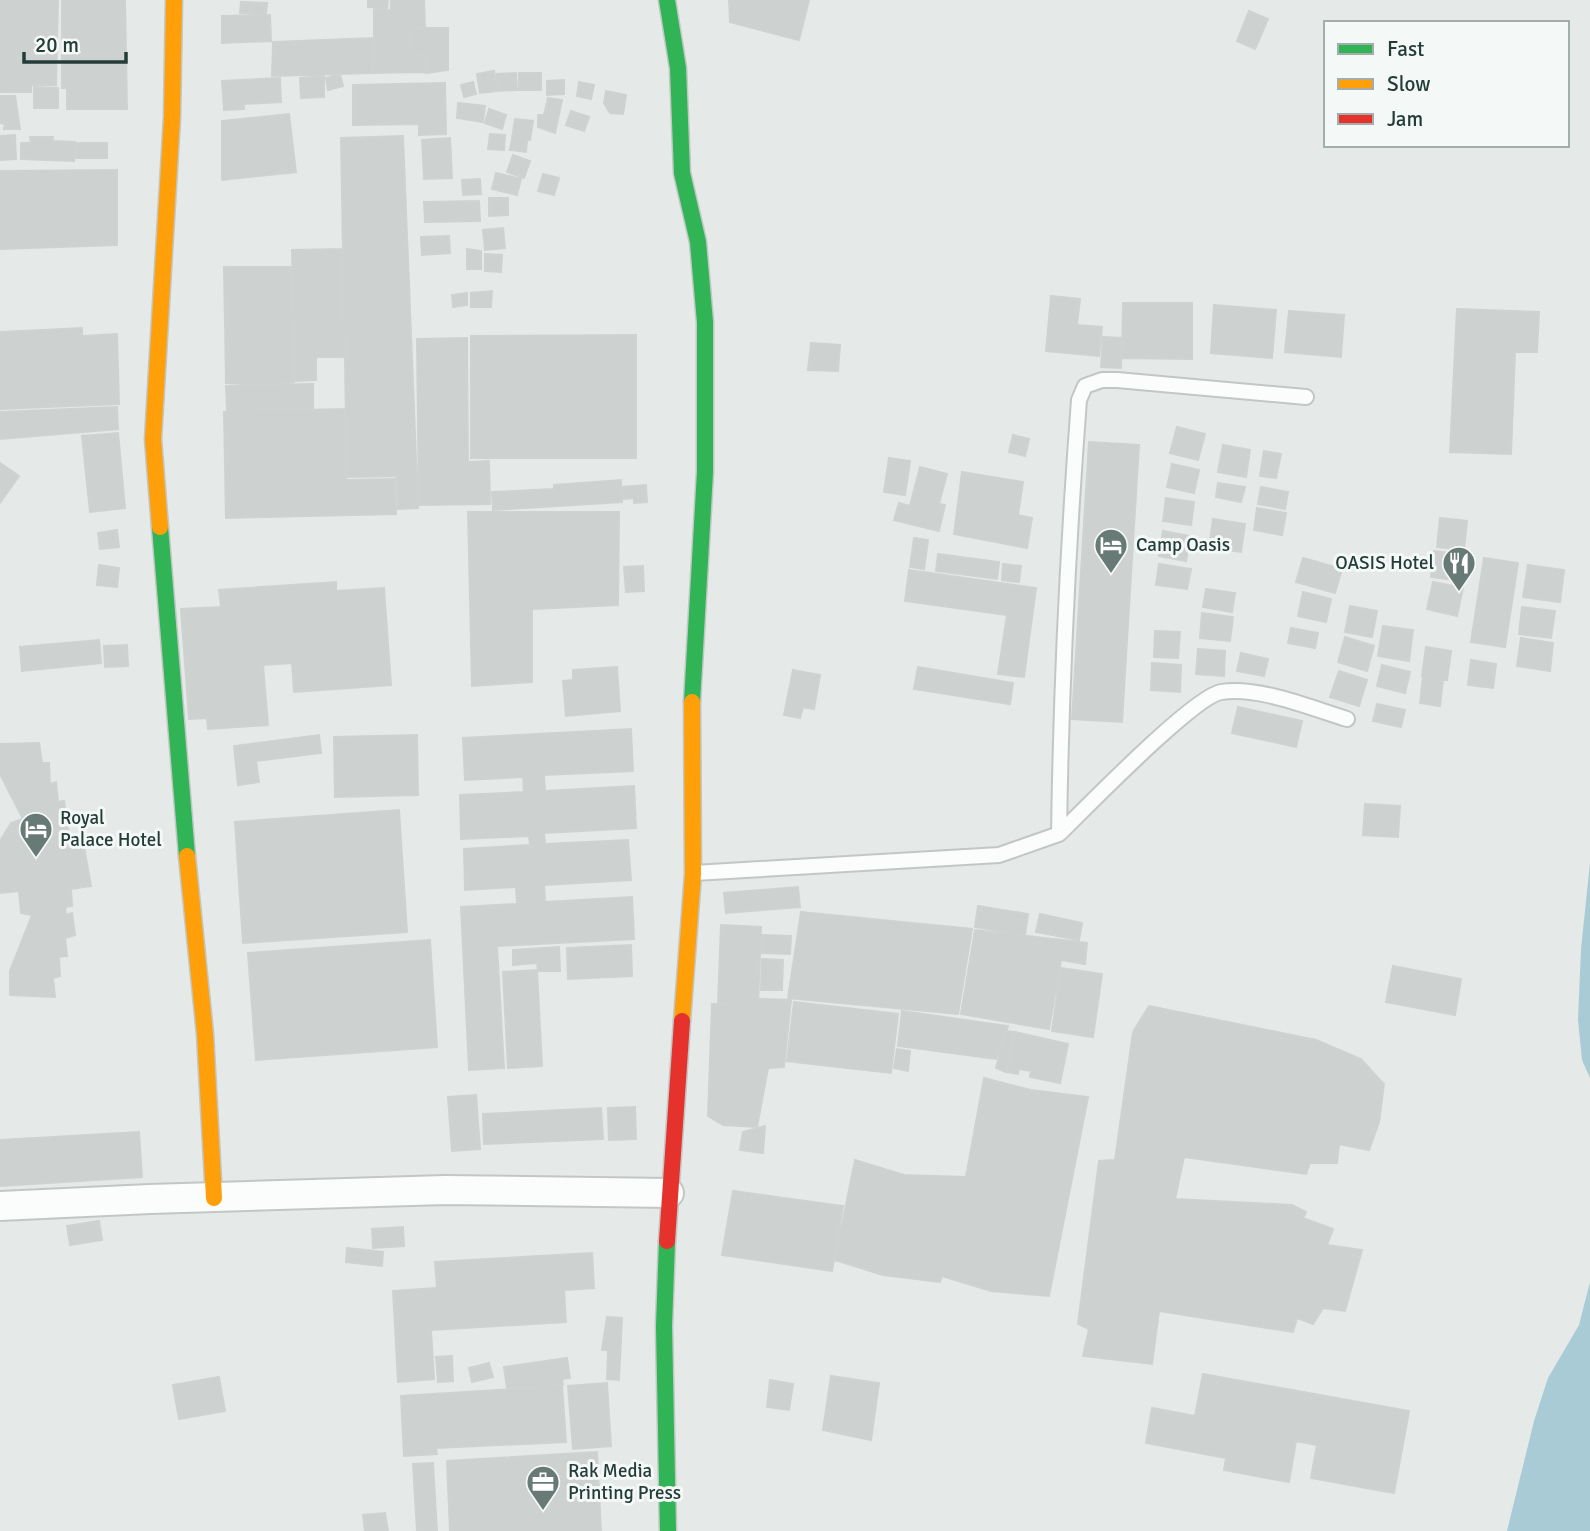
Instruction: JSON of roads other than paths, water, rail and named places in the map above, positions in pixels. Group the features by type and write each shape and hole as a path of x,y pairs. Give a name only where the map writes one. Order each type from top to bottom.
{"street":[{"path":"174,0 172,117 153,439 185,831 205,1034 214,1198"},
{"path":"667,0 678,68 682,173 698,242 705,322 705,472 692,697 693,874 669,1193 664,1326 668,1531"},
{"path":"0,1206 445,1191 669,1193"}],"lane":[{"path":"1059,834 1061,685 1069,530 1079,400 1085,386 1102,380 1117,380 1306,397"},
{"path":"693,874 999,855 1059,834 1185,715 1219,693 1247,691 1348,719"}],"water":[{"path":"1590,863 1590,1078 1582,1060 1578,1020 1581,949"},
{"path":"1590,1282 1590,1531 1507,1531 1534,1421 1548,1378 1579,1325"}],"place":[{"name":"Camp Oasis","path":"1111,575"},
{"name":"OASIS Hotel","path":"1459,593"},
{"name":"Royal Palace Hotel","path":"36,859"},
{"name":"Rak Media Printing Press","path":"543,1512"}]}
